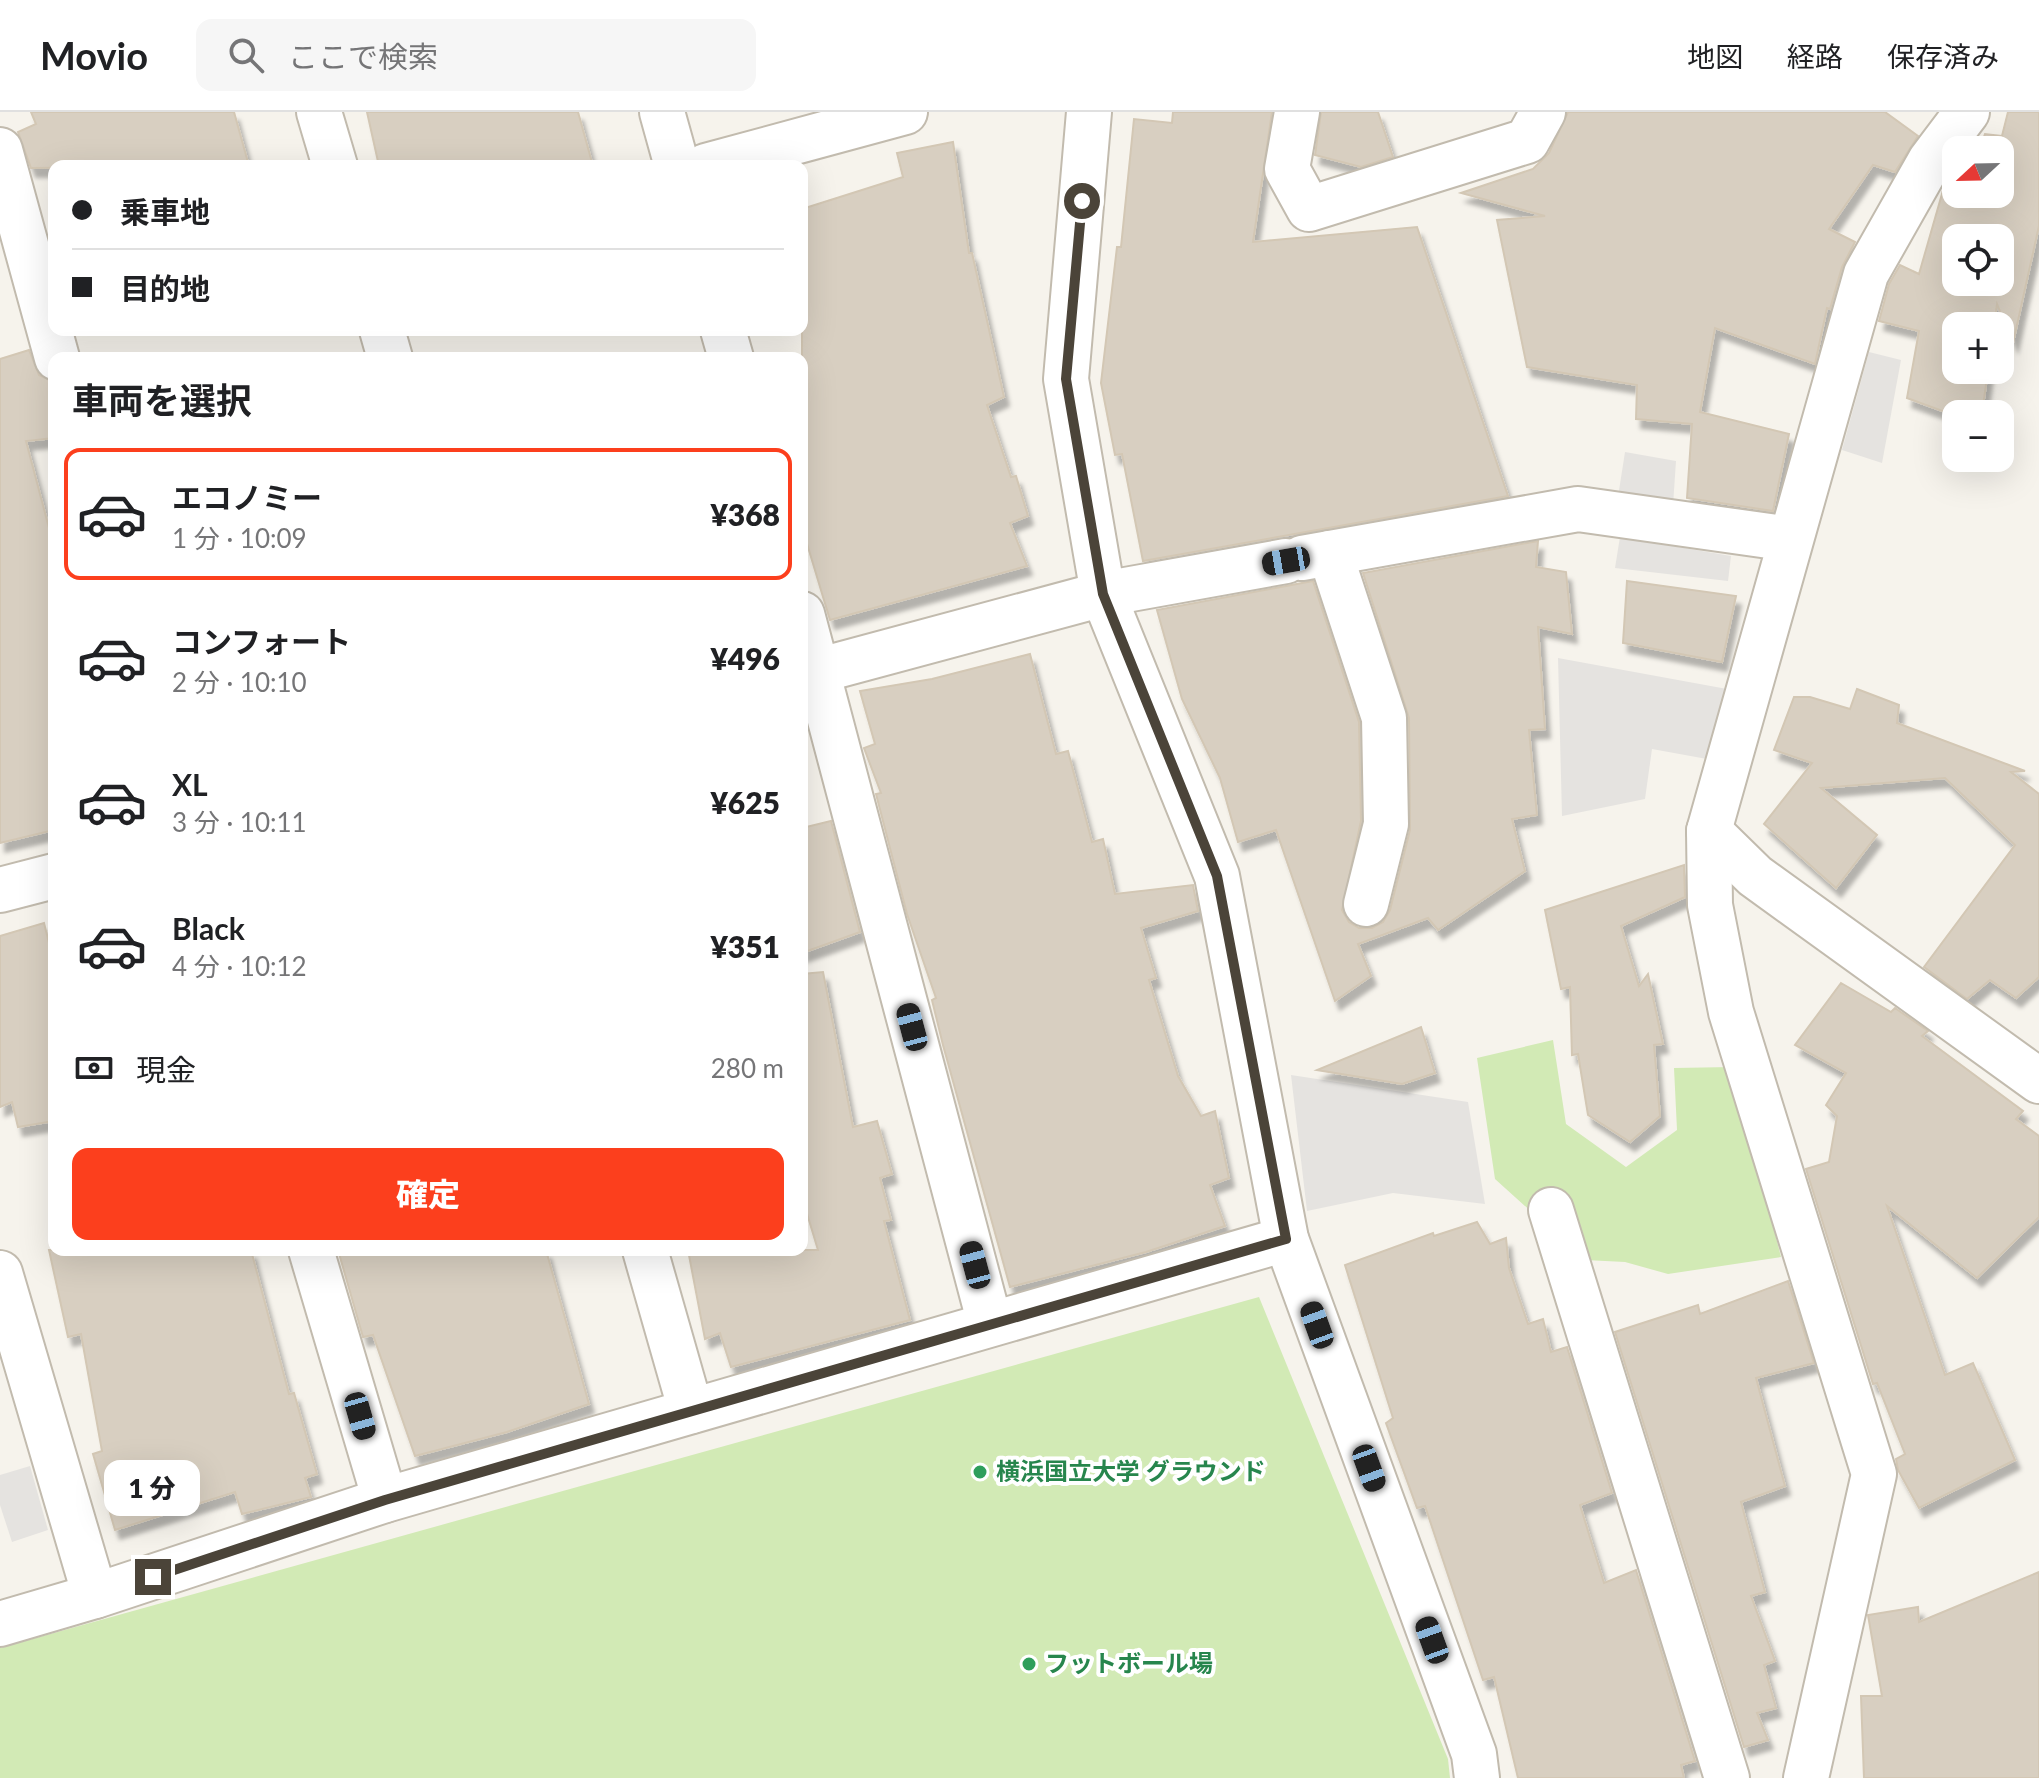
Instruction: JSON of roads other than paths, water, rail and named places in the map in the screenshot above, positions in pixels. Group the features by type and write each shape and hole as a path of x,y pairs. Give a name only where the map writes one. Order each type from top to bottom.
{"street":[{"path":"319,112 333,160"},
{"path":"662,112 675,160"},
{"path":"728,160 905,112"},
{"path":"1089,112 1066,379 1103,594 1217,876 1286,1239 1474,1754 1477,1778"},
{"path":"1297,112 1287,169 1309,209 1527,141 1543,112"},
{"path":"1806,1778 1865,1558 1874,1474 1731,1012 1710,905 1709,831 1866,274 1930,161 1967,112"},
{"path":"0,150 48,325"},
{"path":"990,1324 810,673 1103,594 1578,509 1790,539"},
{"path":"1306,557 1384,718 1386,824 1366,904"},
{"path":"1709,831 1755,876 2039,1081"},
{"path":"0,890 48,878"},
{"path":"1551,1210 1727,1778"},
{"path":"0,1624 95,1596 385,1500 1286,1239"},
{"path":"313,1256 385,1500"},
{"path":"647,1256 691,1411"},
{"path":"0,1273 95,1596"}],"place":[{"name":"横浜国立大学 グラウンド","path":"980,1472"},
{"name":"フットボール場","path":"1029,1664"}]}
